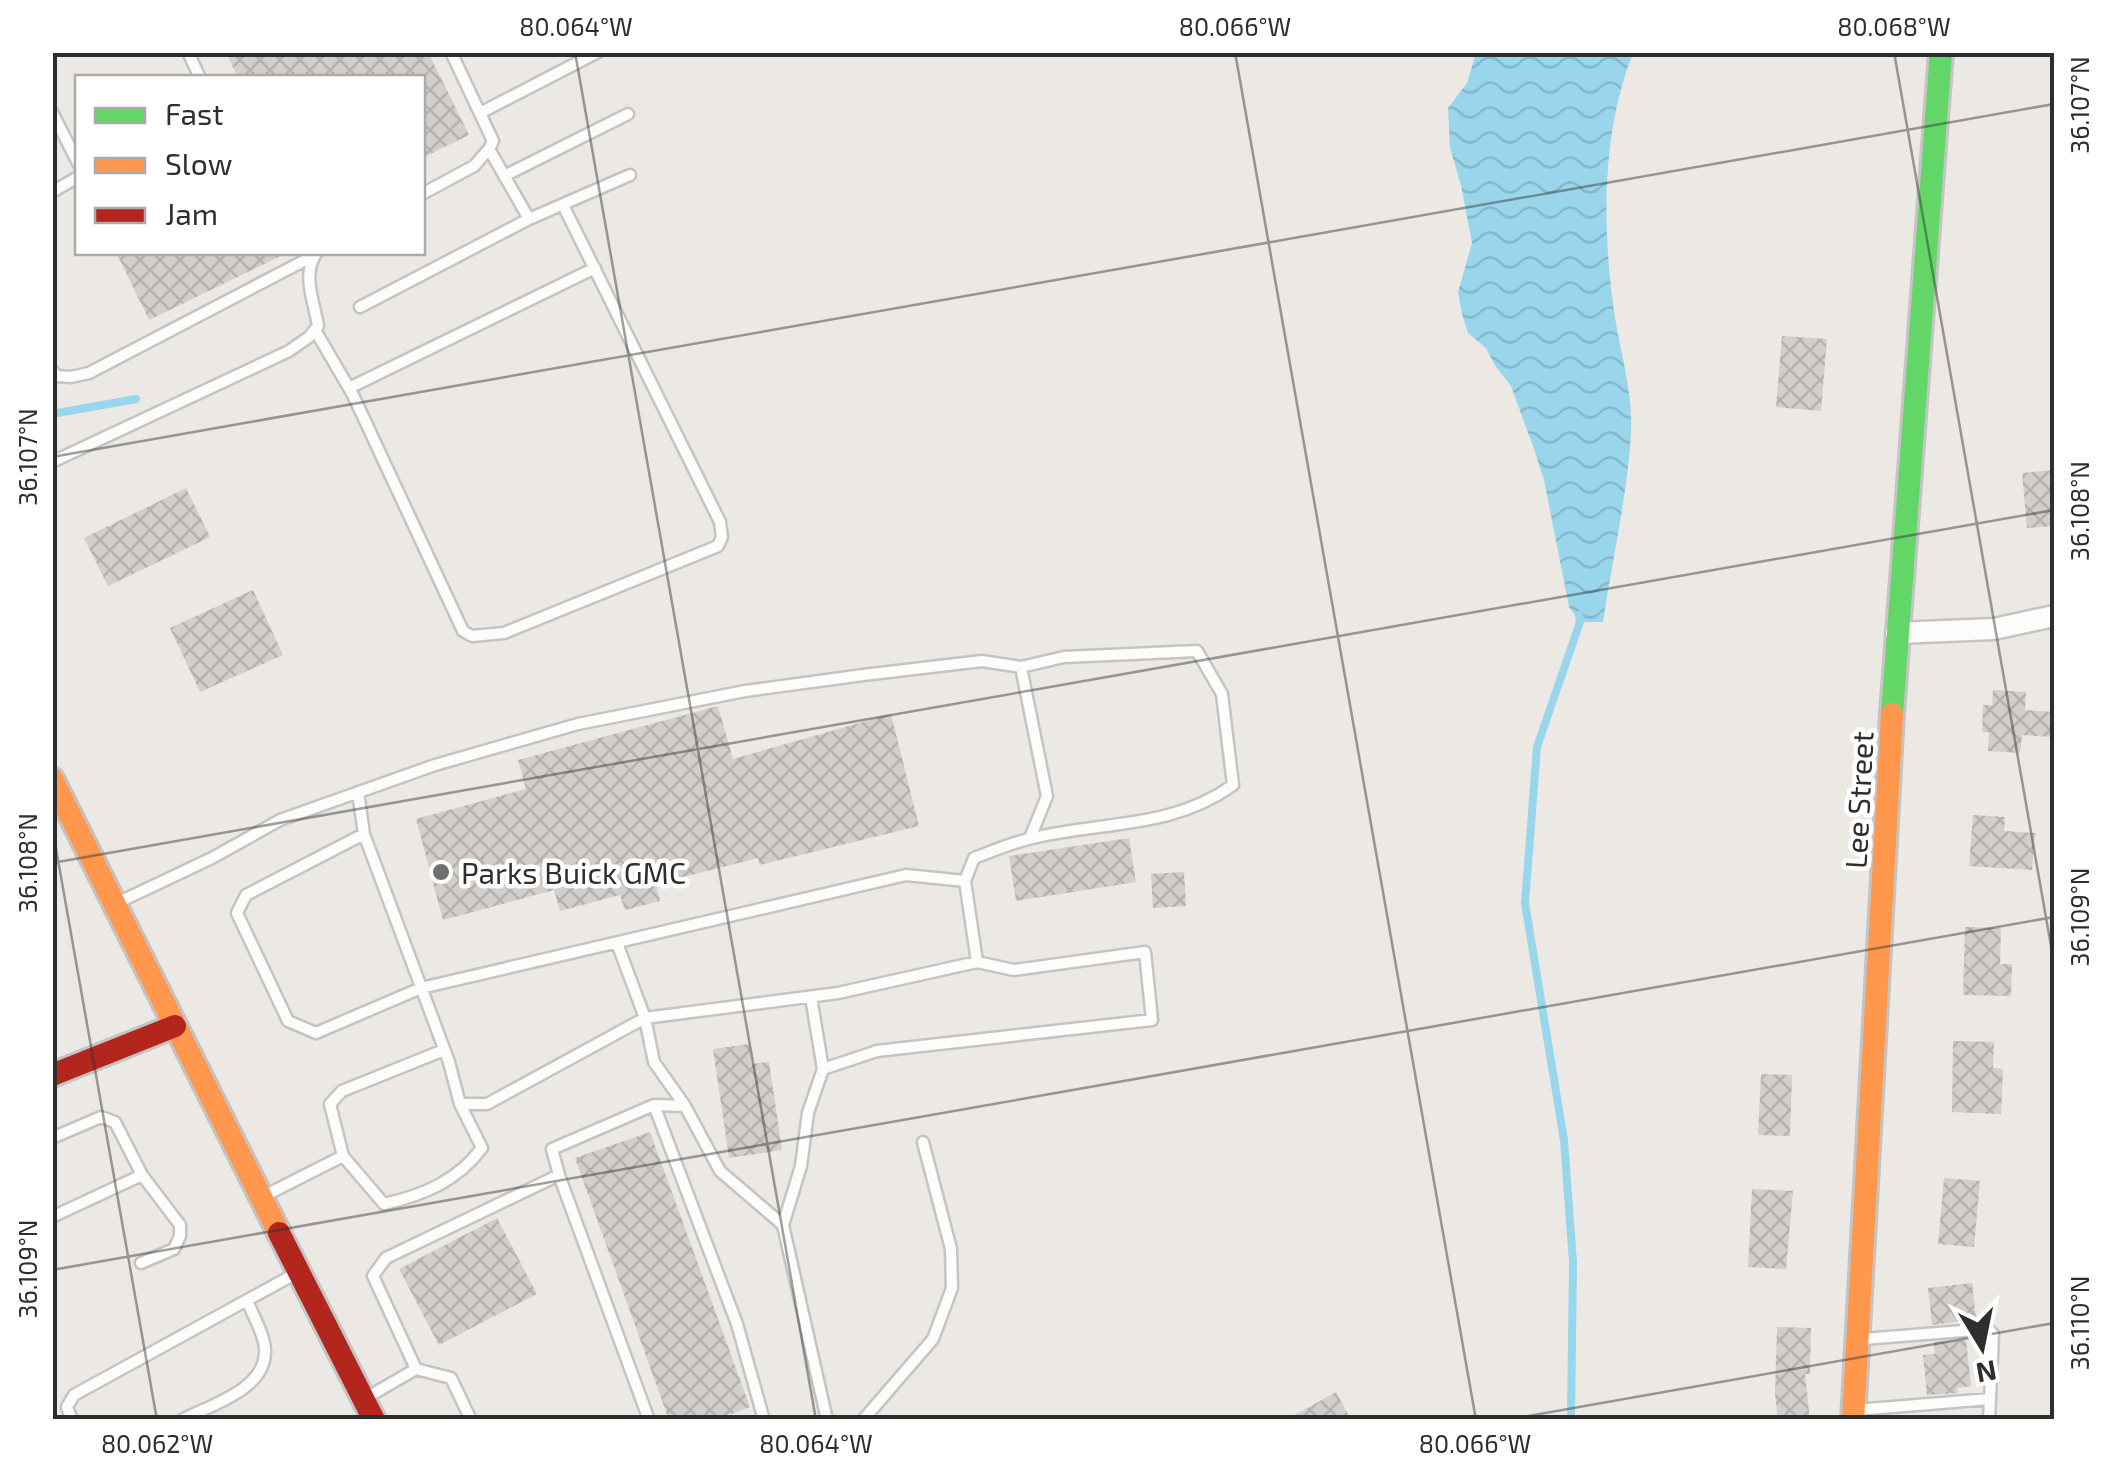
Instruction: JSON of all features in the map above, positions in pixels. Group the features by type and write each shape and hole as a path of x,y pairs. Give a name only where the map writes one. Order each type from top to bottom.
{"street":[{"name":"Lee Street","path":"1853,1415 1896,633 1940,52"},
{"path":"1896,633 1994,629 2054,616"},
{"path":"52,779 368,1409"},
{"path":"52,1075 175,1026"}],"lane":[{"path":"188,52 199,75"},
{"path":"425,192 474,166 493,142 451,52"},
{"path":"480,113 598,52"},
{"path":"52,112 75,157"},
{"path":"504,176 628,114"},
{"path":"490,148 529,219"},
{"path":"360,308 529,219 630,175"},
{"path":"52,192 75,179"},
{"path":"315,330 349,388 463,630 472,636 504,633 718,546 722,537 720,522 563,204"},
{"path":"52,370 57,376 89,373 314,255"},
{"path":"52,462 289,351 318,326 309,290 309,267 315,255"},
{"path":"349,388 595,268"},
{"path":"114,905 280,820 435,765 578,724 745,691 982,661 1020,667 1064,657 1197,650 1222,694 1233,785 1208,802 1169,817 1030,838 974,858 965,881 977,962"},
{"path":"1020,667 1046,796 1030,838"},
{"path":"358,792 364,834 444,1050 460,1104 482,1148 465,1171 416,1197 384,1204 343,1156 330,1104 342,1091 444,1050"},
{"path":"364,834 246,895 237,913 288,1021 316,1033 421,988 617,942 906,875 965,881"},
{"path":"617,942 645,1018 654,1062 685,1106 720,1171 783,1225"},
{"path":"460,1104 487,1104 645,1018 812,997 977,962 1014,970 1145,952 1152,1020 877,1051 823,1069"},
{"path":"812,997 823,1069 808,1113 801,1166 783,1225 828,1420"},
{"path":"649,1420 552,1150 654,1105 685,1106"},
{"path":"654,1105 737,1324 764,1420"},
{"path":"52,1138 101,1117 115,1122 142,1175 180,1225 174,1250 141,1263"},
{"path":"863,1420 898,1375 934,1339 952,1288 951,1249 923,1142"},
{"path":"261,1198 343,1156"},
{"path":"52,1217 142,1175"},
{"path":"416,1369 373,1276 386,1258 559,1176"},
{"path":"72,1420 67,1407 74,1395 298,1272"},
{"path":"182,1420 262,1373 266,1350 247,1300"},
{"path":"1857,1340 1988,1329 1992,1334 1989,1420"},
{"path":"368,1409 416,1369"},
{"path":"416,1369 451,1378 472,1420"},
{"path":"1853,1415 1990,1399"}],"water":[{"path":"1476,53 1633,53 1615,116 1607,183 1611,285 1631,432 1603,622 1580,622 1569,607 1544,480 1533,446 1511,386 1486,348 1468,333 1462,314 1458,292 1472,243 1450,148 1448,108 1467,83"}],"building":[{"path":"226,52 428,52 469,135 425,157 425,75 237,75"},
{"path":"117,255 283,255 149,320"},
{"path":"1782,336 1827,339 1821,411 1776,407"},
{"path":"2054,470 2054,526 2027,528 2022,473"},
{"path":"186,488 210,537 108,586 84,538"},
{"path":"253,590 283,655 200,692 170,628"},
{"path":"1993,690 2026,692 2025,710 2054,712 2054,737 2022,735 2020,753 1988,751 1989,732 1982,732 1983,705 1992,705"},
{"path":"718,706 733,759 891,714 919,826 760,865 758,858 656,884 660,901 625,910 620,895 560,911 554,890 443,920 416,819 526,789 518,760"},
{"path":"1973,815 2005,817 2004,831 2035,833 2032,870 1969,866"},
{"path":"1129,838 1136,882 1016,901 1009,856"},
{"path":"1184,872 1186,906 1153,908 1151,874"},
{"path":"1965,927 2001,928 2000,964 2012,964 2011,996 1963,995"},
{"path":"1953,1041 1994,1042 1993,1068 2003,1069 2001,1114 1952,1112"},
{"path":"749,1044 752,1064 769,1062 782,1150 729,1158 713,1049"},
{"path":"1761,1074 1792,1075 1790,1136 1758,1135"},
{"path":"650,1132 750,1407 716,1420 669,1420 575,1158"},
{"path":"1944,1178 1980,1181 1974,1247 1938,1244"},
{"path":"1752,1189 1793,1191 1786,1269 1748,1267"},
{"path":"497,1218 537,1294 439,1345 399,1269"},
{"path":"1972,1283 1976,1319 1932,1325 1928,1288"},
{"path":"1777,1327 1811,1328 1810,1374 1805,1374 1810,1420 1778,1420"},
{"path":"1966,1340 1971,1386 1957,1388 1958,1393 1927,1395 1923,1355 1935,1354 1934,1342"},
{"path":"1336,1392 1351,1420 1286,1420"}],"waterway":[{"path":"52,414 136,399"},
{"path":"1571,1420 1573,1262 1564,1140 1525,903 1537,747 1580,622 1579,615"}],"traffic: fast":[{"path":"1892,714 1941,52"}],"traffic: slow":[{"path":"1853,1420 1892,714"},
{"path":"52,779 279,1233"}],"traffic: jam":[{"path":"52,1075 175,1026"},
{"path":"279,1233 374,1420"}],"place":[{"name":"Parks Buick GMC","path":"441,872"}]}
